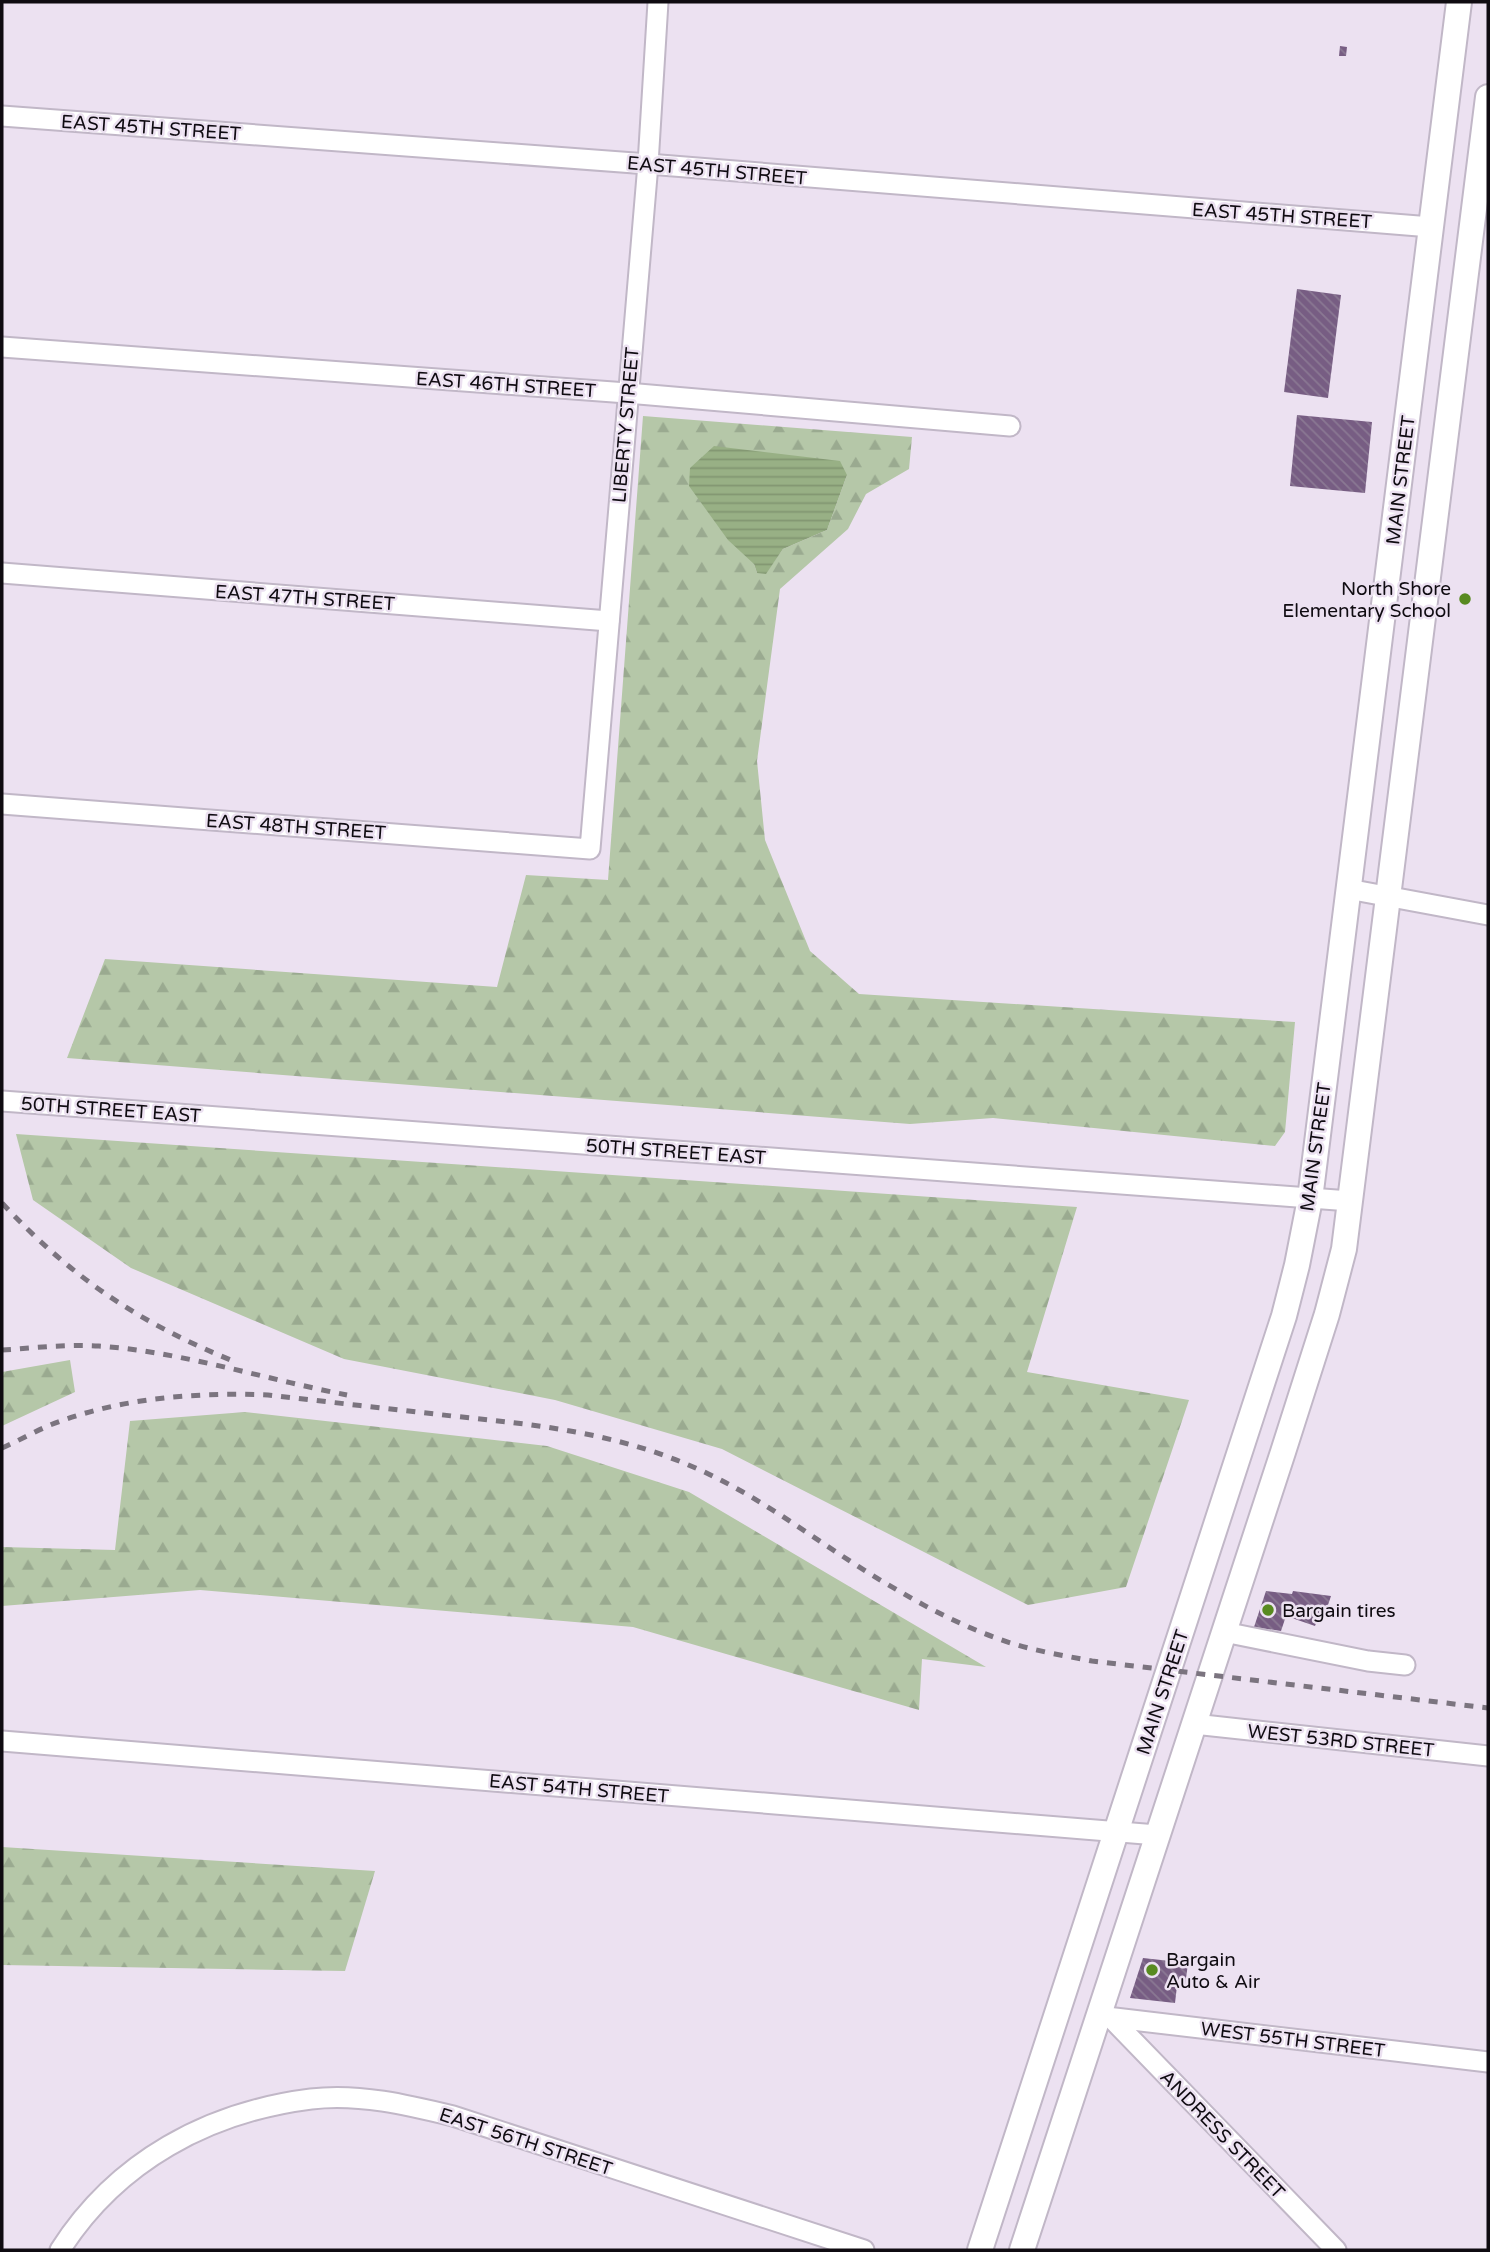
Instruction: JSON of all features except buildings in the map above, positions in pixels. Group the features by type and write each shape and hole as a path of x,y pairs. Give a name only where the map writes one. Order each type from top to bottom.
{"main road":[{"name":"MAIN STREET","path":"980,2250 1284,1316 1297,1265 1310,1199 1459,2"},
{"name":"MAIN STREET","path":"1022,2250 1104,2017 1157,1835 1326,1314 1344,1249 1388,897 1480,231 1488,97"}],"street":[{"name":"LIBERTY STREET","path":"590,849 648,164 658,2"},
{"name":"EAST 45TH STREET","path":"2,116 648,164 1432,227"},
{"name":"EAST 46TH STREET","path":"2,347 627,393 1010,426"},
{"name":"EAST 47TH STREET","path":"2,573 609,621"},
{"name":"EAST 48TH STREET","path":"2,804 590,849"},
{"path":"1348,890 1488,915"},
{"name":"50TH STREET EAST","path":"2,1101 1350,1201"},
{"path":"1224,1632 1368,1661 1405,1665"},
{"name":"WEST 53RD STREET","path":"1194,1724 1488,1756"},
{"name":"EAST 54TH STREET","path":"2,1741 1157,1835"},
{"name":"WEST 55TH STREET","path":"1104,2017 1488,2062"},
{"name":"ANDRESS STREET","path":"1104,2017 1336,2250"},
{"name":"EAST 56TH STREET","path":"60,2250 74,2229 107,2192 141,2162 210,2124 248,2111 313,2099 361,2099 407,2105 453,2116 864,2250"}],"green space":[{"path":"643,416 912,437 909,469 866,494 848,529 780,589 757,761 765,840 810,951 859,994 1295,1022 1285,1132 1275,1146 993,1118 910,1124 67,1058 105,959 497,987 526,875 608,880","holes":["847,475 827,530 783,549 766,573 757,573 754,564"]},
{"path":"16,1134 1077,1207 1027,1372 1189,1400 1126,1587 1028,1605 722,1449 555,1400 344,1359 131,1268 33,1200"},
{"path":"70,1360 75,1392 2,1426 2,1372"},
{"path":"245,1412 547,1446 689,1492 986,1667 922,1659 919,1710 633,1627 200,1590 2,1606 2,1547 115,1550 130,1421"},
{"path":"2,1847 375,1871 345,1971 2,1965"}],"shaded area":[{"path":"714,446 840,461 847,475 827,530 783,549 766,574 757,573 754,564 728,540 689,486 690,468"}],"railway":[{"path":"2,1203 56,1255 111,1297 170,1332 238,1363"},
{"path":"2,1350 74,1346 130,1349 347,1395"},
{"path":"2,1448 50,1425 103,1408 158,1399 213,1395 268,1395 578,1432 639,1447 700,1470 776,1512 911,1598 961,1624 1010,1643 1092,1661 1488,1708"}],"place":[{"name":"North Shore Elementary School","path":"1465,599"},
{"name":"Bargain tires","path":"1268,1610"},
{"name":"Bargain Auto & Air","path":"1152,1970"}]}
